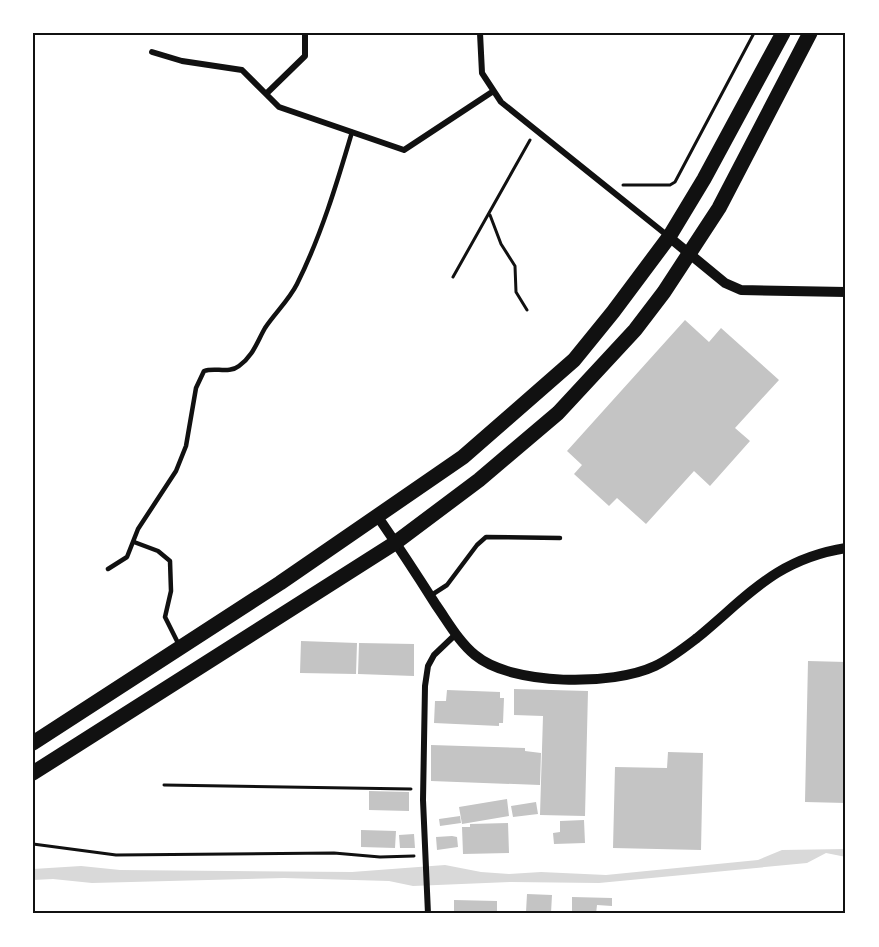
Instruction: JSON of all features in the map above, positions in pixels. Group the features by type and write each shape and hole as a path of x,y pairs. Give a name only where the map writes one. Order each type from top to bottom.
{"highway":[{"path":"33,743 378,517 463,457 574,360 669,237 715,159 783,33"},
{"path":"33,773 395,543 479,480 558,413 636,330 719,208 810,33"}],"street":[{"path":"266,94 305,56 305,33"},
{"path":"480,33 482,74 492,92 536,132 725,284 741,290 846,292"},
{"path":"152,52 182,61 242,70 279,107 404,150 492,92"},
{"path":"378,517 456,634 473,654 504,672 533,677 593,678 635,673 654,667 684,648 756,586 780,569 807,557 846,548"},
{"path":"428,914 423,789 428,666 441,646 456,634"}],"lane":[{"path":"108,568 127,557 143,520 182,459 196,388 204,371 229,370 239,366 253,352 265,328 298,282 332,197 352,132"},
{"path":"430,596 447,585 477,544 486,537 560,538"},
{"path":"134,542 158,551 170,561 171,591 165,617 180,648"}],"path":[{"path":"611,191 618,186 675,183 754,33"},
{"path":"453,277 490,215 510,171 536,132"},
{"path":"490,215 501,244 515,266 516,292 527,310"},
{"path":"164,785 423,789"},
{"path":"33,844 116,855 334,853 380,857 415,856"}],"shaded area":[{"path":"846,849 846,857 826,853 807,863 599,883 511,882 413,886 389,881 284,878 92,883 53,879 33,880 33,869 81,866 120,870 352,872 445,865 481,872 509,874 541,872 606,875 758,860 782,850"}],"building":[{"path":"685,320 709,342 721,328 779,380 735,428 750,441 710,486 694,471 646,524 617,498 609,506 574,474 582,465 567,451"},
{"path":"301,641 357,643 356,674 300,673"},
{"path":"359,643 414,644 414,676 358,674"},
{"path":"808,661 846,662 846,803 805,802"},
{"path":"514,689 588,691 585,816 540,815 543,716 514,715"},
{"path":"447,690 500,692 500,698 504,698 503,723 499,723 499,726 434,723 435,701 446,701"},
{"path":"431,745 525,748 525,751 541,753 540,785 431,781"},
{"path":"668,752 703,753 701,850 613,848 615,767 667,768"},
{"path":"369,791 409,792 409,811 369,810"},
{"path":"507,799 509,816 462,824 459,807"},
{"path":"536,802 538,814 513,817 511,806"},
{"path":"460,816 461,823 440,826 439,819"},
{"path":"584,820 585,843 554,844 553,833 560,832 560,821"},
{"path":"508,823 509,853 463,854 462,827 470,827 470,824"},
{"path":"361,830 396,831 395,848 361,847"},
{"path":"414,834 415,848 400,848 399,835"},
{"path":"436,837 457,837 458,847 437,850"},
{"path":"527,894 552,895 551,913 526,912"},
{"path":"572,897 612,898 612,906 597,905 596,914 572,914"},
{"path":"454,900 497,901 497,914 454,914"}]}
